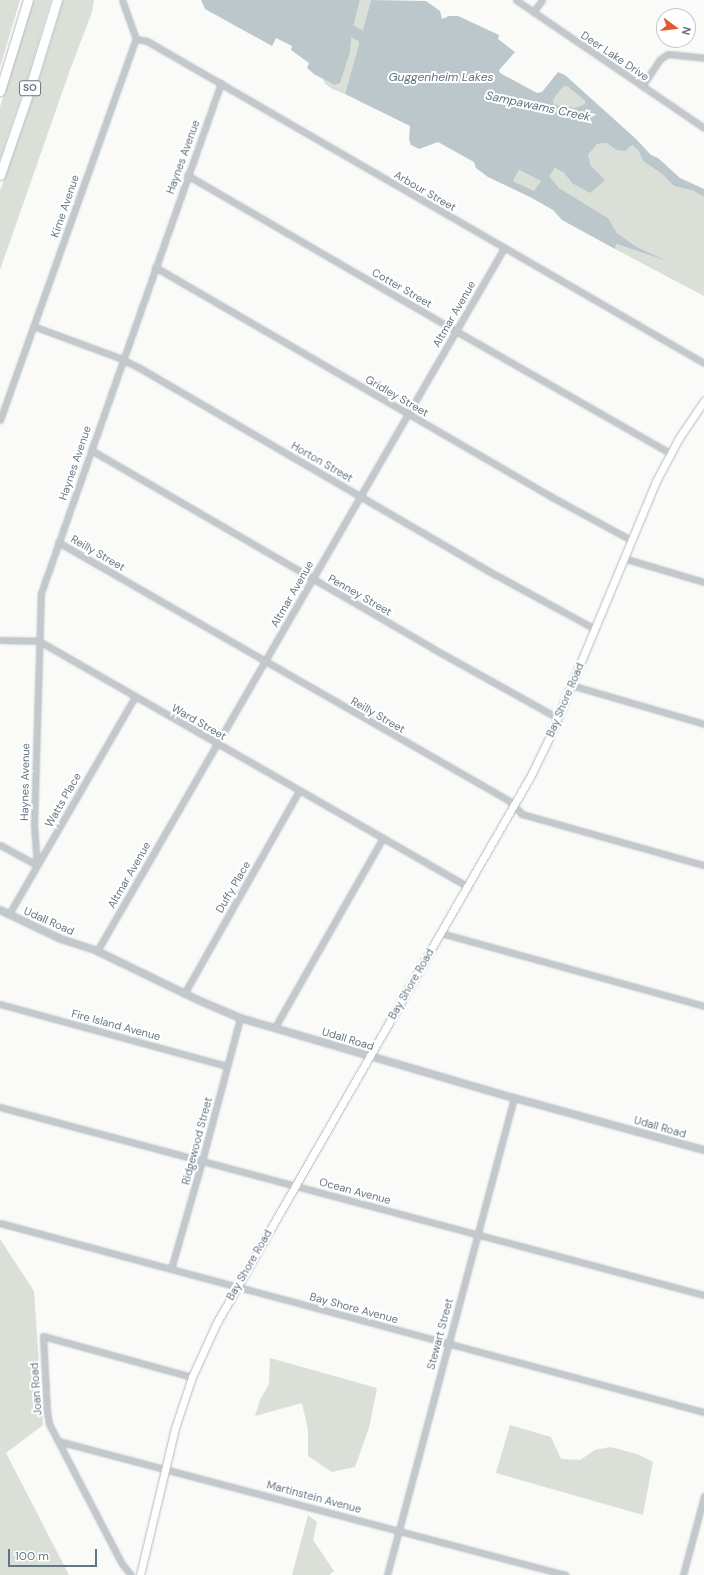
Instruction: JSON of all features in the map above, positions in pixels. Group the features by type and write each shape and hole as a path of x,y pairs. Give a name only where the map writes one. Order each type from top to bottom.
{"highway":[{"name":"SO","path":"0,91 28,0"},
{"name":"SO","path":"0,176 29,91 57,0"}],"main road":[{"name":"Bay Shore Road","path":"140,1575 175,1428 192,1377 214,1328 236,1287 514,807 541,756 651,491 670,453 704,400"}],"street":[{"path":"122,0 136,39"},
{"name":"Deer Lake Drive","path":"516,0 704,128"},
{"path":"534,12 542,0"},
{"name":"Arbour Street","path":"136,39 147,41 221,83 704,364"},
{"name":"Kime Avenue","path":"0,420 136,39"},
{"path":"642,86 660,59 668,54 704,58"},
{"name":"Haynes Avenue","path":"37,865 34,825 41,593 122,359 221,83"},
{"name":"Cotter Street","path":"187,175 670,453"},
{"name":"Altmar Avenue","path":"97,951 407,413 504,248"},
{"name":"Gridley Street","path":"155,266 550,496 631,540"},
{"name":"Horton Street","path":"33,326 122,359 496,575 595,629"},
{"name":"Penney Street","path":"90,450 312,579 558,718"},
{"name":"Reilly Street","path":"58,542 508,800 524,815 704,865"},
{"path":"623,558 704,582"},
{"name":"Ward Street","path":"0,640 39,641 468,887"},
{"path":"571,685 704,724"},
{"name":"Watts Place","path":"9,914 135,697"},
{"name":"Duffy Place","path":"184,994 299,791"},
{"path":"275,1027 383,838"},
{"path":"0,845 37,865"},
{"name":"Udall Road","path":"0,910 61,939 97,951 184,994 240,1018 514,1098 704,1150"},
{"path":"441,933 704,1006"},
{"name":"Fire Island Avenue","path":"0,1004 227,1066"},
{"name":"Ridgewood Street","path":"170,1269 202,1161 240,1018"},
{"name":"Stewart Street","path":"388,1575 448,1342 514,1098"},
{"name":"Ocean Avenue","path":"0,1107 704,1295"},
{"name":"Bay Shore Avenue","path":"0,1223 236,1287 448,1342 704,1412"},
{"name":"Joan Road","path":"131,1575 122,1564 49,1424 47,1412 44,1336 192,1377"},
{"name":"Martinstein Avenue","path":"58,1441 566,1575"},
{"path":"683,1575 704,1496"}],"shaded area":[{"path":"0,0 20,0 0,67"},
{"path":"33,0 51,0 28,77 0,159 0,107"},
{"path":"63,0 94,0 92,12 70,70 0,270 0,191 36,89"},
{"path":"360,0 371,0 345,94 332,89 325,84 323,79 334,85 350,52 352,31"},
{"path":"567,86 585,101 585,104 575,108 555,106 553,103 554,98 563,87"},
{"path":"607,143 616,150 632,145 638,150 643,161 662,174 674,186 694,191 704,197 704,296 615,249 615,244 664,259 637,247 617,233 608,218 559,188 548,176 555,168 564,173 572,183 591,166 588,155 597,144"},
{"path":"519,170 541,181 534,192 513,181"},
{"path":"0,1239 34,1291 43,1425 6,1453 69,1575 0,1575"},
{"path":"270,1358 377,1388 369,1428 355,1467 332,1472 308,1456 308,1430 302,1403 255,1416 260,1400 269,1384"},
{"path":"510,1425 551,1437 561,1459 580,1460 595,1450 610,1447 637,1454 653,1462 643,1515 496,1473"},
{"path":"308,1515 317,1522 313,1540 334,1571 329,1575 292,1575"}],"water":[{"path":"201,0 360,0 352,31 350,52 340,83 334,85 314,74 307,68 309,63 291,50 292,46 276,38 272,46 205,9"},
{"name":"Guggenheim Lakes","path":"371,0 426,1 440,11 442,19 449,16 458,16 499,35 498,39 515,52 499,70 500,73 537,93 542,92 558,72 565,75 636,139 651,155 658,158 680,178 704,189 704,197 694,191 674,186 662,174 643,161 638,150 632,145 625,151 616,150 607,143 597,144 588,155 591,166 605,180 590,193 572,183 564,173 555,168 549,176 559,188 608,218 617,233 637,247 668,261 616,244 615,249 562,220 553,210 532,198 488,177 476,168 474,162 438,142 419,149 411,145 409,139 410,126 345,94","holes":["567,86 585,101 585,104 575,108 555,105 553,103 554,98 563,87","519,170 541,181 534,191 513,181"]}],"waterway":[{"name":"Sampawams Creek","path":"341,24 374,44"}]}
